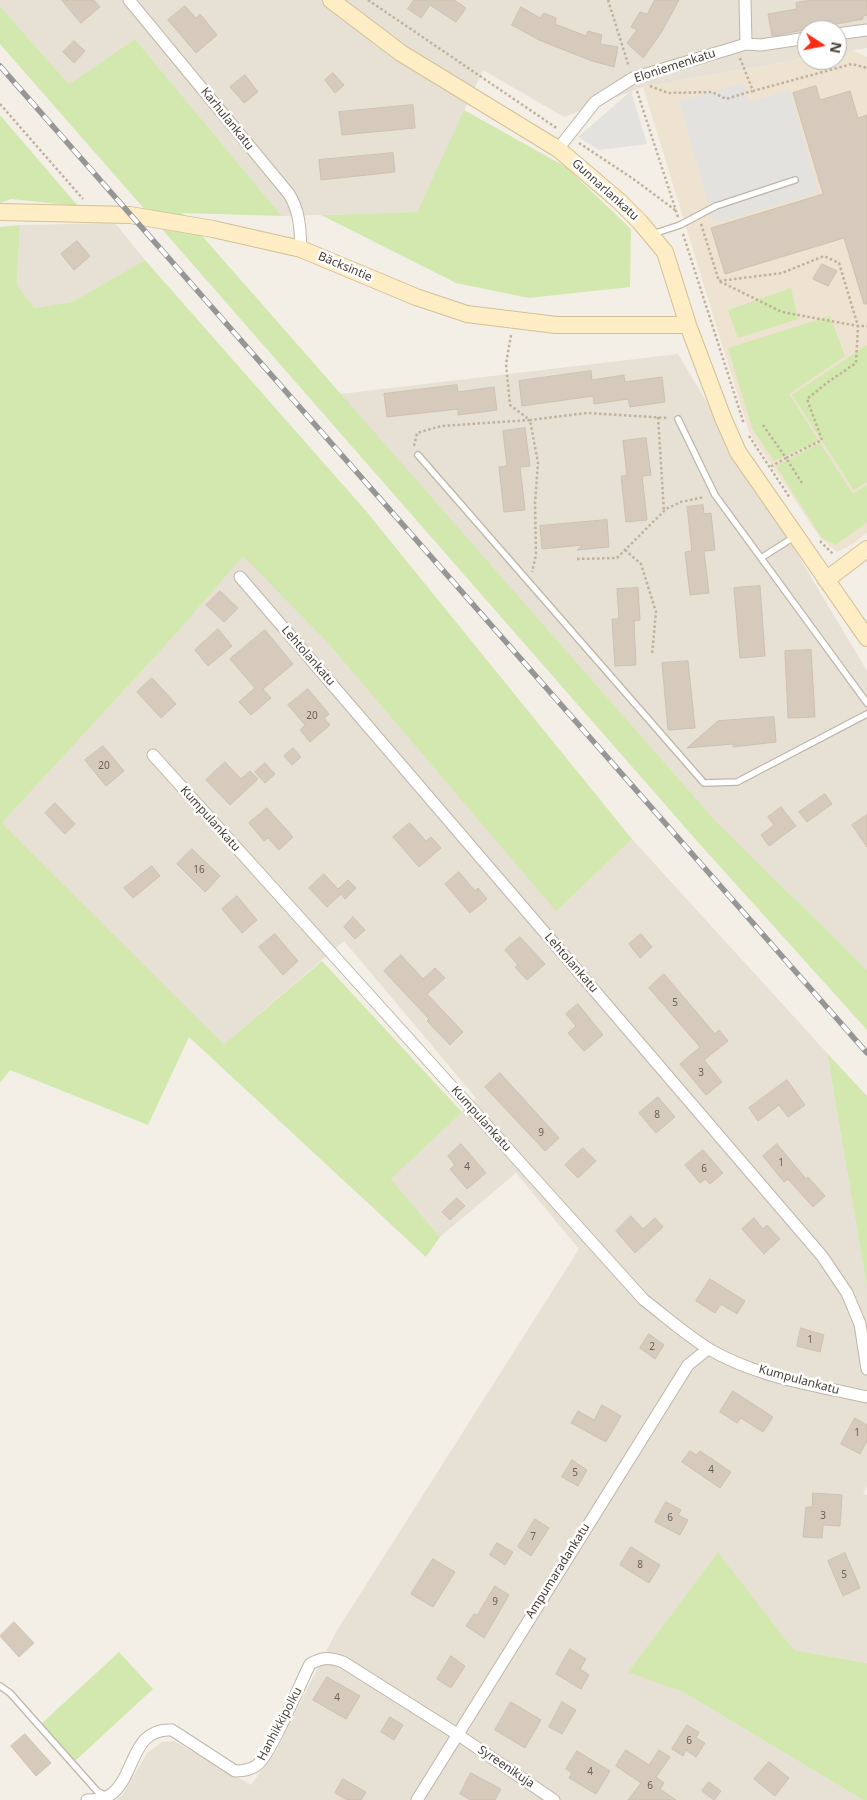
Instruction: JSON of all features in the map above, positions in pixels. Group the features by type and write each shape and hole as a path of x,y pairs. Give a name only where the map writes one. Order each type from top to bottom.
{"street":[{"name":"Karhulankatu","path":"129,0 289,194 296,206 300,221 301,249"},
{"name":"Gunnarlankatu","path":"331,0 401,53 563,142 651,235 665,252 688,325 723,418 738,452 867,638"},
{"path":"741,45 745,0"},
{"path":"847,33 867,30"},
{"name":"Eloniemenkatu","path":"563,142 595,102 633,78 741,45 761,45 797,40"},
{"name":"Bäcksintie","path":"0,212 96,214 171,220 301,249 416,297 467,314 556,325 688,325"},
{"path":"826,580 867,549"},
{"name":"Lehtolankatu","path":"240,577 822,1256 847,1293 860,1324 867,1369"},
{"name":"Kumpulankatu","path":"153,755 644,1300 708,1348 745,1366 867,1397"},
{"name":"Ampumaradankatu","path":"417,1800 688,1365 708,1348"},
{"name":"Hanhikkipolku","path":"108,1796 118,1788 142,1742 162,1730 172,1730 235,1771 245,1771 258,1765 270,1746 310,1664 330,1657 343,1662 457,1734"},
{"name":"Syreenikuja","path":"457,1734 554,1800"},
{"path":"87,1800 108,1796"}],"lane":[{"path":"651,235 680,225 716,206 795,180"},
{"path":"678,419 716,494 867,703"},
{"path":"418,454 704,783 737,782 867,714"},
{"path":"761,558 796,536"},
{"path":"0,1686 10,1693 97,1791 108,1796"}],"path":[{"path":"368,0 563,142 632,178 676,211"},
{"path":"608,0 746,432 796,505"},
{"path":"741,45 753,91"},
{"path":"633,78 668,93 712,92 726,99 852,64 867,68"},
{"path":"0,104 96,214"},
{"path":"698,216 720,281 782,312 867,326"},
{"path":"720,281 782,273 824,256 839,262 858,326 856,363 828,382 807,400 822,440 770,467"},
{"path":"514,321 506,364 510,405 530,420 538,463 535,503 536,555 534,570 526,578"},
{"path":"418,454 414,447 417,433 441,426 530,420 587,413 678,419"},
{"path":"658,418 664,512"},
{"path":"764,425 802,483"},
{"path":"577,560 616,558 664,512 681,502 716,494"},
{"path":"816,536 844,566"},
{"path":"625,550 641,564 656,612 652,655"}],"shaded area":[{"path":"0,0 867,0 867,48 847,51 847,20 797,20 797,60 643,87 564,117 483,70 417,212 282,216 135,39 69,84 0,6"},
{"path":"852,50 867,57 867,532 855,543 837,552 821,539 749,432 643,87 797,60 797,70 847,70 847,51"},
{"path":"743,83 749,102 790,90 819,193 714,223 679,101"},
{"path":"631,91 647,144 599,150 578,137"},
{"path":"115,223 145,260 72,302 34,308 17,284 20,225"},
{"path":"678,354 867,671 867,970 714,819 340,394"},
{"path":"243,555 326,641 556,910 632,839 827,1053 867,1288 867,1485 863,1494 867,1495 867,1663 794,1650 718,1552 629,1671 683,1692 863,1800 116,1800 122,1796 147,1753 162,1742 174,1741 251,1785 277,1749 336,1632 579,1249 516,1173 440,1237 391,1179 476,1098 344,941 224,1044 2,823 174,636"}],"green space":[{"path":"0,6 69,84 135,39 282,216 182,213 714,819 867,970 867,1030 697,841 0,44"},
{"path":"464,110 566,167 631,229 630,287 529,298 456,283 321,215 417,212"},
{"path":"0,115 78,206 11,199 0,203"},
{"path":"20,225 17,284 34,308 72,302 145,260 366,511 632,839 556,911 326,641 243,556 174,636 2,823 224,1044 322,961 462,1112 391,1179 440,1237 426,1257 189,1037 148,1125 10,1070 0,1083 0,227"},
{"path":"791,288 798,319 738,338 728,310"},
{"path":"830,316 845,356 789,394 819,441 774,461 752,428 728,348"},
{"path":"867,345 867,482 854,490 792,395"},
{"path":"820,443 853,494 867,485 867,522 836,545 822,538 776,466"},
{"path":"827,1053 867,1096 867,1288"},
{"path":"718,1552 794,1650 867,1663 867,1800 863,1800 683,1692 628,1672"},
{"path":"119,1652 153,1689 74,1762 40,1725"}],"building":[{"path":"62,0 94,0 100,7 81,23"},
{"path":"414,0 454,0 466,8 456,22 430,5 421,18 408,9"},
{"path":"655,0 679,0 661,33 643,58 627,43 637,30 631,27 640,12 647,14"},
{"path":"812,0 867,0 867,15 863,16 863,19 847,22 847,20 797,20 797,31 772,36 768,14 797,9 796,3"},
{"path":"185,6 196,18 200,14 217,35 196,53 168,20"},
{"path":"521,7 540,18 544,13 556,18 555,24 586,36 588,31 602,35 600,44 618,47 614,67 592,61 539,40 512,25"},
{"path":"74,41 85,51 74,63 63,52"},
{"path":"333,73 344,85 335,93 325,80"},
{"path":"245,75 258,92 244,103 230,87"},
{"path":"816,86 820,100 850,91 858,118 867,115 867,304 864,304 844,238 725,274 711,228 823,194 793,93"},
{"path":"413,105 415,128 342,135 339,112"},
{"path":"393,153 395,172 321,180 319,160"},
{"path":"77,241 90,256 74,270 61,254"},
{"path":"822,264 837,271 828,286 813,279"},
{"path":"591,371 592,380 624,375 625,382 662,377 665,402 630,407 628,399 594,404 593,396 522,406 519,381"},
{"path":"457,385 458,392 494,387 497,410 458,415 458,409 387,417 384,394"},
{"path":"525,428 530,466 520,467 525,510 504,512 499,467 507,466 503,431"},
{"path":"646,438 651,475 642,476 647,520 626,522 621,476 627,475 623,441"},
{"path":"703,505 704,514 711,513 715,550 704,551 709,593 690,595 685,552 692,551 687,507"},
{"path":"607,520 609,547 577,550 583,545 542,549 540,526"},
{"path":"760,586 765,656 740,658 734,588"},
{"path":"638,588 640,620 634,621 636,665 615,666 612,619 619,619 617,589"},
{"path":"220,591 238,608 224,622 206,605"},
{"path":"218,629 232,646 208,666 195,650"},
{"path":"265,630 293,664 263,689 271,698 251,715 239,702 255,688 230,659"},
{"path":"811,650 815,717 788,718 785,651"},
{"path":"688,661 695,728 668,730 662,663"},
{"path":"152,678 176,704 161,718 137,692"},
{"path":"308,689 329,714 324,718 330,725 310,742 300,730 305,725 288,705"},
{"path":"774,717 776,742 733,747 733,744 687,748 718,721"},
{"path":"103,746 124,771 106,786 85,760"},
{"path":"293,748 301,757 292,765 284,756"},
{"path":"225,762 241,779 250,771 258,779 230,805 206,780"},
{"path":"265,763 275,774 265,783 255,772"},
{"path":"825,794 832,804 807,822 799,812"},
{"path":"55,803 75,824 65,834 45,813"},
{"path":"781,807 796,826 769,846 761,835 774,825 768,817"},
{"path":"267,808 293,837 279,850 268,838 264,841 249,823"},
{"path":"867,815 867,847 852,825"},
{"path":"410,823 426,841 431,837 441,848 419,867 393,837"},
{"path":"192,849 220,876 205,892 177,864"},
{"path":"152,866 160,876 133,898 124,888"},
{"path":"459,872 475,891 478,888 487,899 470,913 445,884"},
{"path":"324,874 338,889 348,880 356,888 345,899 341,894 327,907 309,888"},
{"path":"237,896 257,920 242,933 222,909"},
{"path":"353,917 365,930 355,939 344,927"},
{"path":"275,934 298,961 283,975 259,947"},
{"path":"641,934 652,947 640,958 629,944"},
{"path":"520,937 545,964 527,980 515,967 518,965 505,950"},
{"path":"401,955 423,979 435,968 445,978 427,994 463,1032 450,1045 427,1021 429,1019 384,971"},
{"path":"664,974 715,1034 719,1030 728,1041 704,1060 722,1082 706,1095 680,1064 700,1047 649,988"},
{"path":"578,1004 603,1035 584,1051 568,1033 576,1026 566,1014"},
{"path":"500,1073 559,1138 545,1151 485,1087"},
{"path":"787,1080 805,1105 788,1117 779,1105 758,1121 749,1108"},
{"path":"658,1097 675,1117 656,1133 639,1113"},
{"path":"461,1144 486,1173 467,1189 450,1169 455,1165 448,1156"},
{"path":"777,1144 806,1179 808,1177 825,1196 813,1207 788,1179 784,1182 763,1156"},
{"path":"583,1148 596,1161 578,1178 565,1165"},
{"path":"703,1150 723,1173 710,1184 705,1179 700,1183 685,1165"},
{"path":"457,1198 465,1206 450,1220 442,1212"},
{"path":"631,1216 643,1229 655,1218 663,1227 635,1253 616,1231"},
{"path":"754,1218 763,1229 767,1225 780,1239 764,1254 742,1229"},
{"path":"710,1279 745,1301 737,1314 721,1304 715,1313 696,1301"},
{"path":"801,1328 824,1335 820,1352 797,1346"},
{"path":"649,1334 664,1345 655,1359 640,1348"},
{"path":"733,1391 773,1417 763,1432 741,1418 737,1423 720,1412"},
{"path":"602,1405 621,1416 606,1442 571,1423 578,1411 594,1420"},
{"path":"855,1418 867,1425 867,1441 860,1454 841,1444"},
{"path":"690,1451 696,1455 700,1451 731,1472 720,1488 682,1462"},
{"path":"572,1460 587,1470 578,1486 562,1477"},
{"path":"813,1493 842,1495 840,1526 823,1525 822,1538 803,1537 806,1507 812,1507"},
{"path":"666,1502 681,1510 678,1515 688,1520 680,1535 655,1522"},
{"path":"535,1519 549,1528 531,1556 518,1547"},
{"path":"497,1543 513,1552 505,1565 490,1555"},
{"path":"631,1547 660,1565 649,1583 620,1565"},
{"path":"845,1553 860,1588 843,1596 828,1561"},
{"path":"433,1559 455,1572 433,1607 411,1594"},
{"path":"495,1586 509,1595 484,1638 466,1626 474,1614 477,1615"},
{"path":"14,1622 34,1643 19,1657 0,1636"},
{"path":"570,1649 586,1659 580,1669 589,1675 581,1689 556,1674"},
{"path":"451,1656 465,1666 451,1688 437,1679"},
{"path":"327,1677 360,1696 346,1719 313,1700"},
{"path":"511,1702 541,1720 525,1748 495,1730"},
{"path":"562,1702 576,1710 562,1734 549,1727"},
{"path":"390,1717 403,1725 394,1740 381,1732"},
{"path":"687,1725 699,1732 696,1738 705,1743 696,1757 686,1750 683,1756 672,1749"},
{"path":"25,1734 51,1763 36,1776 11,1746"},
{"path":"626,1750 649,1765 659,1750 670,1757 656,1777 664,1783 660,1789 676,1800 628,1800 641,1783 616,1766"},
{"path":"577,1751 610,1771 596,1794 569,1778 572,1773 566,1769"},
{"path":"769,1762 789,1778 775,1796 754,1779"},
{"path":"471,1773 501,1789 495,1800 471,1800 460,1794"},
{"path":"343,1779 366,1792 361,1800 347,1800 335,1793"},
{"path":"709,1782 721,1791 714,1800 702,1791"}],"railway":[{"path":"0,66 867,1053"}]}
